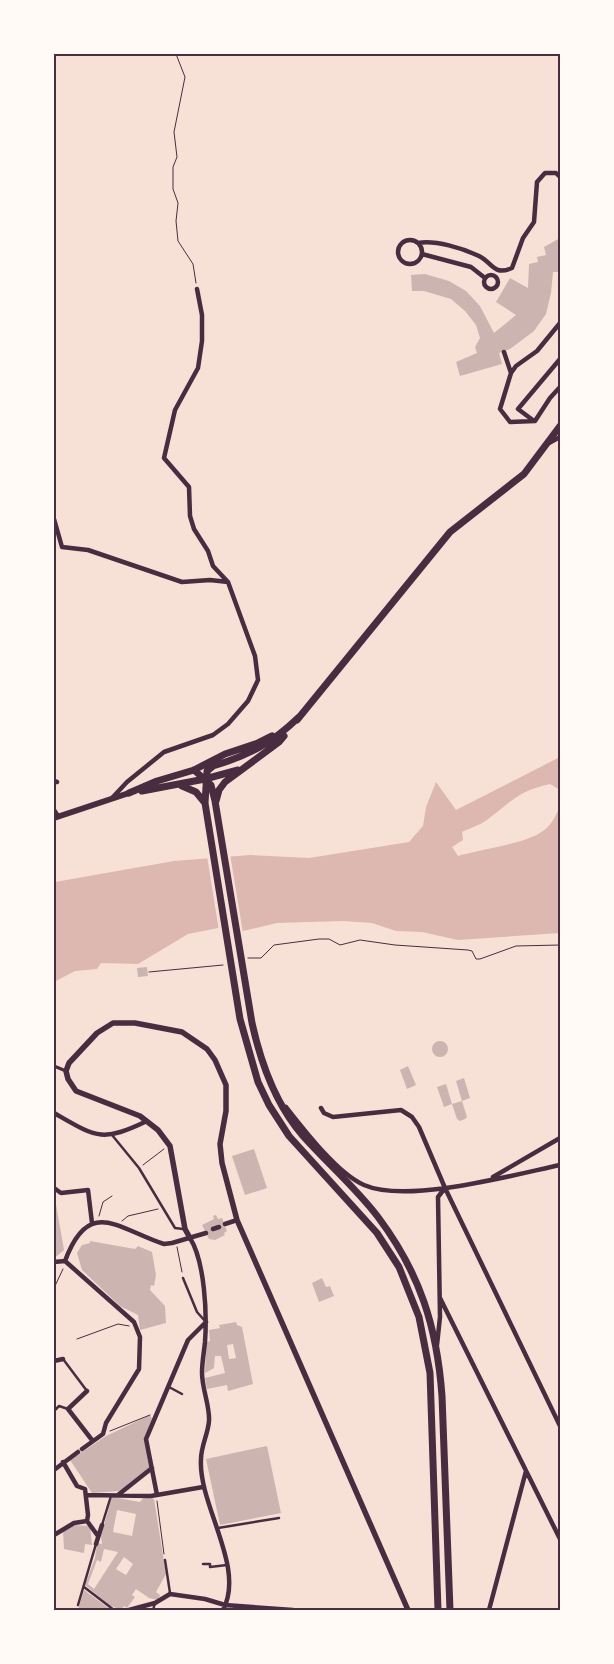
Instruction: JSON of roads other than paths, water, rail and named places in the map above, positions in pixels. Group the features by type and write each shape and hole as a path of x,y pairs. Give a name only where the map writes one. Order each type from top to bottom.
{"main road":[{"path":"216,801 221,786 279,742 450,532 524,474 560,426"},
{"path":"129,793 157,781 194,770 225,754 264,741 299,717"},
{"path":"299,717 277,738 264,746 213,766 207,772 205,779 205,803 248,1054 268,1105 289,1136 377,1233 399,1267 411,1294 424,1336 430,1374 438,1610"},
{"path":"56,817 129,793 180,785 225,775 251,763"},
{"path":"194,770 211,785 216,801 246,988 259,1052 277,1097 302,1134 365,1201 399,1247 422,1295 437,1346 442,1396 450,1610"},
{"path":"180,785 196,792 205,803"}],"street":[{"path":"422,254 412,264 405,262 398,254 399,247 404,242 411,240 418,243 429,241 480,256 493,268 504,271 512,268 523,238 534,222 537,182 545,174 556,173 560,177"},
{"path":"418,243 422,254"},
{"path":"422,254 471,267 485,278"},
{"path":"113,797 126,782 164,752 213,735 228,724 248,701 258,680 255,656 228,582 212,566 208,551 194,529 190,516 189,487 164,458 175,410 198,368 202,315 197,290"},
{"path":"535,421 510,422 500,409 511,373 516,366 537,351 560,323"},
{"path":"504,352 511,373"},
{"path":"535,421 518,409 560,359"},
{"path":"535,421 550,398 560,387"},
{"path":"547,444 560,437"},
{"path":"54,519 62,547 88,550 182,582 210,580 228,582"},
{"path":"54,810 56,817"},
{"path":"224,1608 228,1584 227,1565 203,1486 201,1458 209,1420 203,1390 202,1370 206,1322 201,1279 194,1246 185,1229 172,1152 158,1130 140,1116 76,1091 71,1085 66,1071 69,1063 81,1049 97,1033 113,1023 124,1022 182,1032 207,1049 215,1060 226,1085 226,1111 220,1144 222,1163 237,1220 408,1610"},
{"path":"54,1066 66,1071"},
{"path":"277,1097 314,1140 351,1178 364,1185 390,1192 445,1188 560,1165"},
{"path":"321,1108 324,1113 333,1117 396,1109 407,1113 419,1127 445,1188 560,1426"},
{"path":"54,1113 84,1131 102,1136 119,1134 147,1122"},
{"path":"489,1179 560,1138"},
{"path":"54,1188 61,1193 88,1190 92,1223"},
{"path":"437,1346 440,1298 438,1196 445,1188"},
{"path":"225,1224 237,1220"},
{"path":"65,1261 80,1235 92,1223 98,1221 118,1224 164,1244 206,1233"},
{"path":"213,1229 219,1226"},
{"path":"54,1262 65,1261"},
{"path":"54,1470 92,1440 104,1434 106,1423 139,1369 140,1338 134,1322 65,1261"},
{"path":"440,1298 560,1539"},
{"path":"157,1495 146,1439 164,1402 168,1386 188,1340 206,1322"},
{"path":"54,1362 63,1358"},
{"path":"88,1391 68,1409 92,1440"},
{"path":"64,1462 77,1486 84,1490 87,1495 87,1521 98,1536"},
{"path":"118,1495 152,1468"},
{"path":"489,1610 526,1472"},
{"path":"87,1495 157,1495 203,1486"},
{"path":"54,1535 74,1523 87,1521"},
{"path":"96,1544 102,1525"},
{"path":"127,1610 155,1603 168,1595 205,1599 224,1608 293,1610"}],"lane":[{"path":"112,1135 138,1168 175,1228 185,1229"},
{"path":"183,1278 197,1312 206,1322"},
{"path":"63,1358 88,1391"},
{"path":"168,1386 182,1394"},
{"path":"54,1411 59,1406 68,1409"},
{"path":"102,1525 112,1494"},
{"path":"216,1529 279,1518"},
{"path":"78,1605 96,1544"},
{"path":"164,1560 168,1595"},
{"path":"203,1564 210,1564 210,1567 227,1565"},
{"path":"83,1586 114,1610"},
{"path":"153,1610 155,1603"}]}
